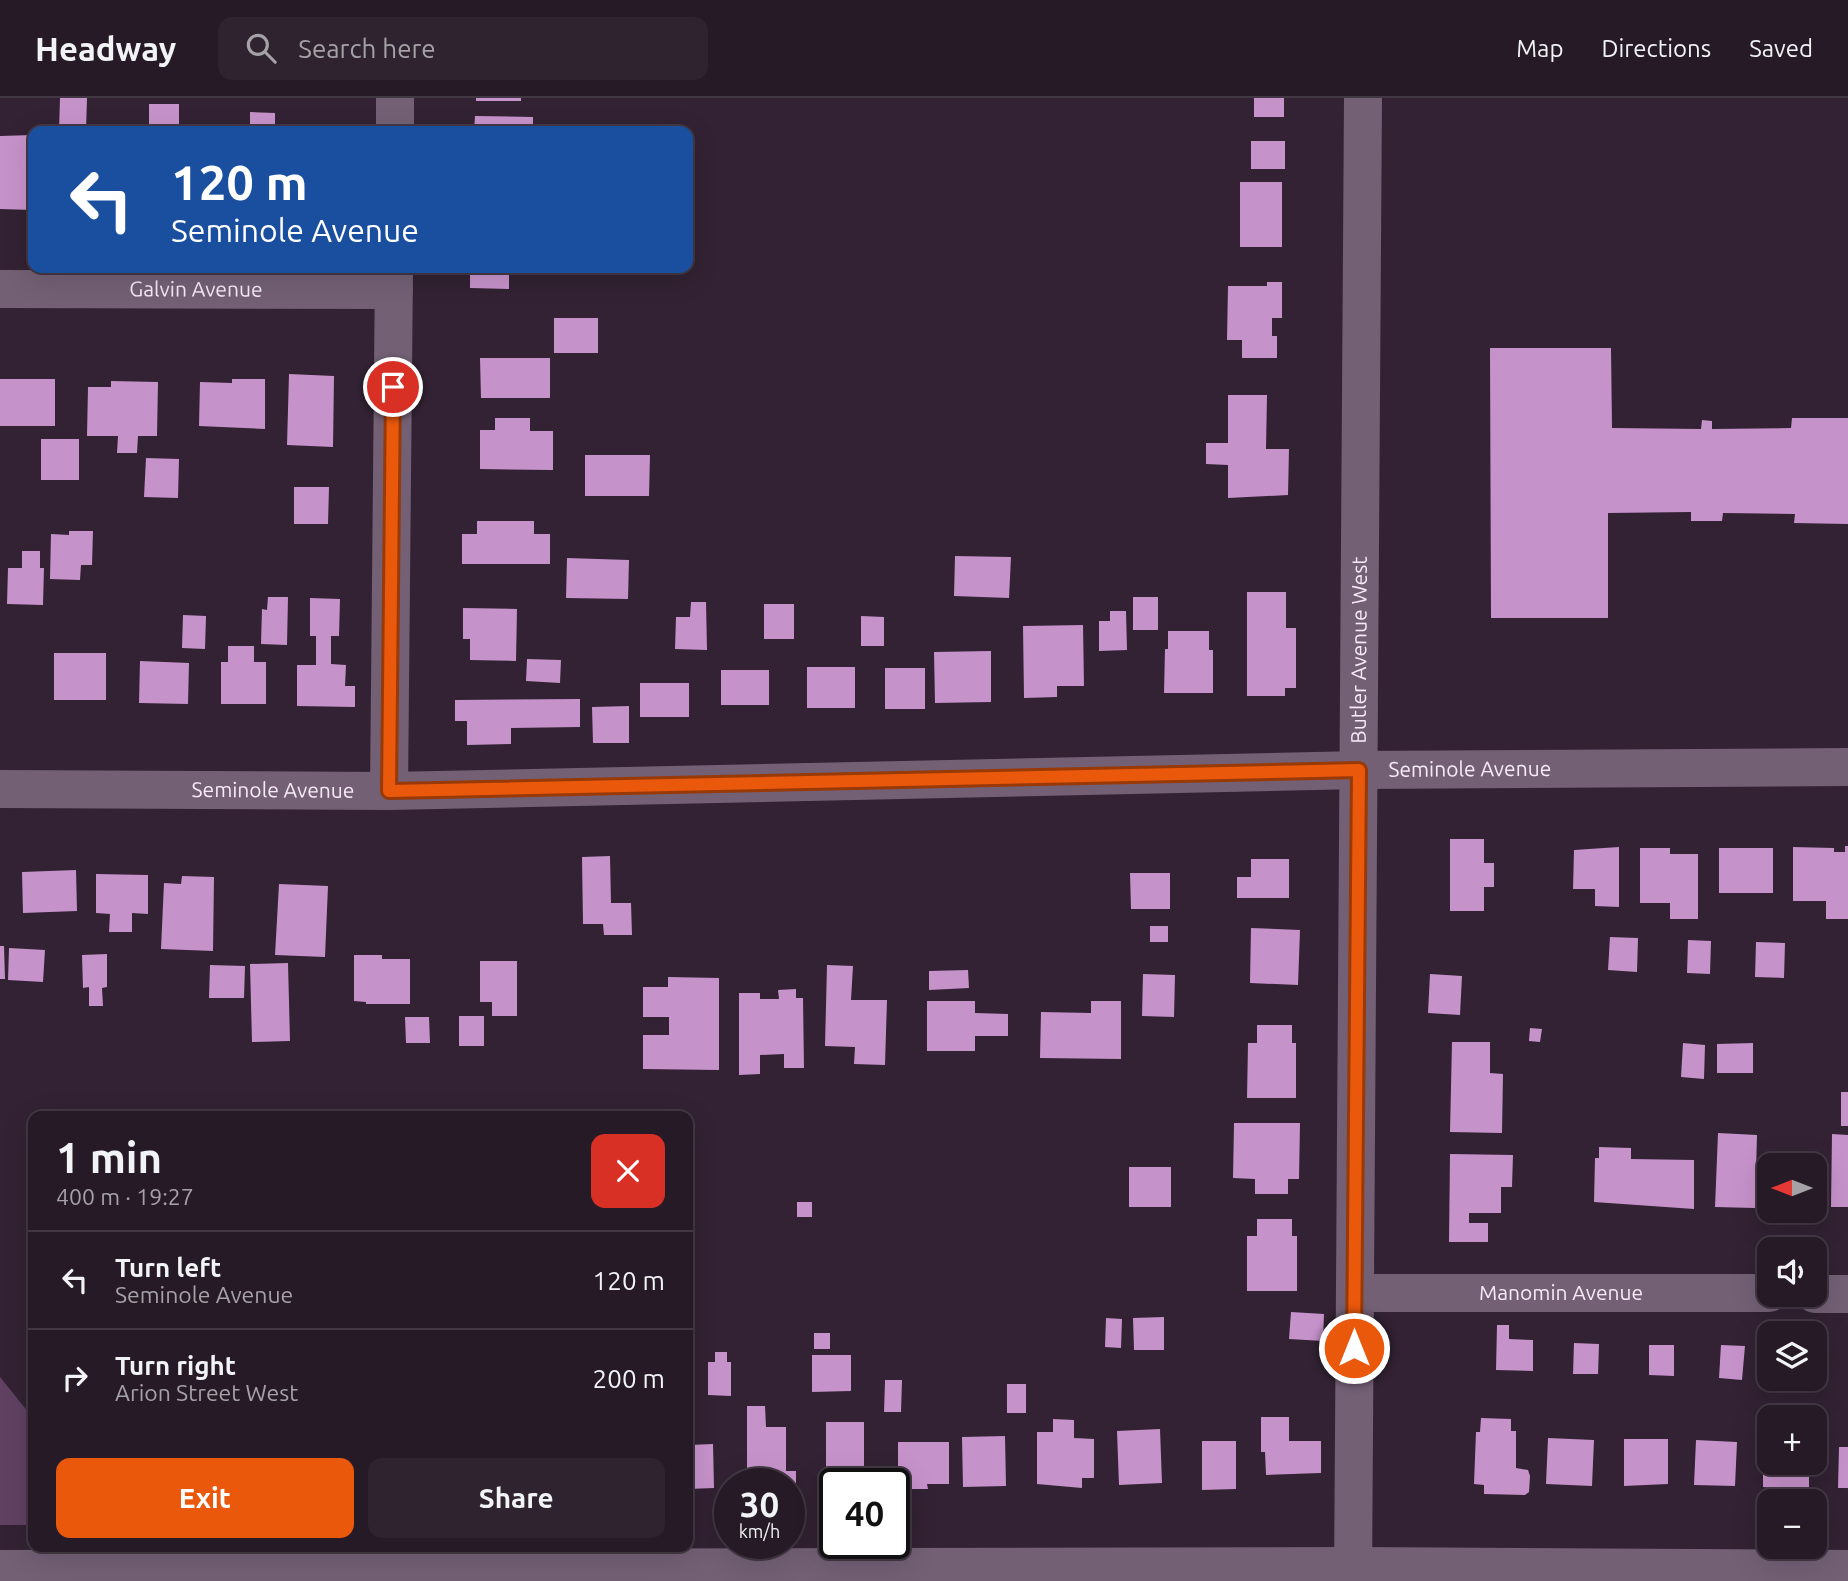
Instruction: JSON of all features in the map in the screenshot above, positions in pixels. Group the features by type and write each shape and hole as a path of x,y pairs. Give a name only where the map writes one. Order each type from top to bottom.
{"street":[{"path":"395,98 395,126"},
{"name":"Butler Avenue West","path":"1353,1574 1363,98"},
{"path":"389,791 394,279"},
{"name":"Galvin Avenue","path":"0,289 394,279"},
{"name":"Seminole Avenue","path":"0,789 389,791 1359,770 1848,767"},
{"name":"Manomin Avenue","path":"1355,1293 1757,1293"},
{"path":"1827,1294 1848,1294"},
{"path":"0,1569 1353,1574 1848,1569"}],"shaded area":[{"path":"0,1377 28,1412 28,1525 0,1525"}],"building":[{"path":"60,98 87,98 86,126 59,126"},
{"path":"476,98 521,98 521,101 476,101"},
{"path":"1254,98 1284,98 1284,117 1254,117"},
{"path":"149,104 179,104 179,126 149,126"},
{"path":"250,112 275,113 275,126 250,126"},
{"path":"475,116 533,117 533,126 474,126"},
{"path":"28,135 28,210 0,209 0,136"},
{"path":"1251,141 1285,141 1285,169 1251,169"},
{"path":"1240,182 1282,182 1282,247 1240,247"},
{"path":"470,273 509,273 509,289 470,288"},
{"path":"1267,282 1282,282 1282,318 1272,318 1272,336 1277,336 1277,358 1242,358 1242,340 1227,340 1228,286 1267,286"},
{"path":"554,318 598,318 598,353 554,353"},
{"path":"1490,348 1611,348 1612,428 1701,429 1702,420 1712,421 1712,429 1791,428 1792,418 1848,418 1848,524 1794,523 1795,514 1723,513 1722,521 1691,521 1691,512 1608,513 1608,618 1491,618"},
{"path":"480,358 550,358 550,398 481,398"},
{"path":"289,374 334,376 333,447 287,445"},
{"path":"0,379 55,379 55,426 0,426"},
{"path":"232,379 265,379 265,429 199,426 200,382 232,383"},
{"path":"111,381 158,382 157,436 138,436 137,453 117,453 118,436 87,436 88,387 111,387"},
{"path":"1228,395 1267,395 1266,449 1289,449 1288,495 1228,498 1228,465 1206,464 1206,443 1228,443"},
{"path":"495,418 530,418 530,431 553,431 553,470 480,469 480,430 495,430"},
{"path":"41,439 79,439 79,480 41,480"},
{"path":"585,455 650,455 649,496 585,496"},
{"path":"146,458 179,459 178,498 144,497"},
{"path":"294,487 329,487 328,524 294,524"},
{"path":"477,521 534,521 534,534 550,534 550,564 462,564 462,534 477,534"},
{"path":"69,531 93,531 92,565 81,565 80,580 50,579 51,534 69,535"},
{"path":"22,551 40,551 40,568 44,568 43,605 7,604 8,568 22,568"},
{"path":"955,556 1011,557 1009,598 954,596"},
{"path":"567,558 629,560 628,599 566,598"},
{"path":"1247,592 1286,592 1286,628 1296,628 1296,688 1285,688 1285,696 1247,696"},
{"path":"268,597 288,597 287,645 261,644 262,609 267,610"},
{"path":"1133,597 1158,597 1158,630 1133,630"},
{"path":"310,598 340,599 339,636 331,636 331,664 346,665 345,686 355,686 355,707 297,706 297,665 316,665 316,636 310,636"},
{"path":"691,602 706,602 707,650 675,649 676,617 690,617"},
{"path":"764,604 794,604 794,639 764,639"},
{"path":"463,608 517,609 516,661 470,660 470,639 463,639"},
{"path":"1110,611 1126,611 1127,650 1099,651 1099,621 1110,621"},
{"path":"183,615 206,616 205,649 182,648"},
{"path":"861,616 884,617 884,646 861,646"},
{"path":"1083,625 1084,686 1057,686 1057,697 1024,698 1023,626"},
{"path":"1168,631 1209,631 1209,650 1213,650 1213,693 1164,693"},
{"path":"228,646 254,646 254,662 266,662 266,704 221,704 221,662 228,662"},
{"path":"991,651 991,702 935,703 934,652"},
{"path":"54,653 106,653 106,700 54,700"},
{"path":"527,659 561,660 560,683 526,681"},
{"path":"140,661 189,663 188,704 139,703"},
{"path":"807,667 855,667 855,708 807,708"},
{"path":"885,668 925,668 925,709 885,709"},
{"path":"721,670 769,670 769,705 721,705"},
{"path":"640,683 689,683 689,717 640,717"},
{"path":"580,699 580,727 511,728 511,744 467,745 467,721 455,721 455,700"},
{"path":"629,706 629,743 593,743 592,707"},
{"path":"1450,839 1484,839 1484,863 1494,863 1494,887 1484,887 1484,911 1450,911"},
{"path":"1845,846 1848,846 1848,919 1826,919 1826,901 1793,901 1793,847 1834,848 1834,852 1845,852"},
{"path":"1619,847 1619,907 1595,906 1595,889 1573,889 1574,850"},
{"path":"1640,848 1670,848 1670,854 1698,854 1698,919 1670,919 1670,903 1640,903"},
{"path":"1719,848 1773,848 1773,893 1719,893"},
{"path":"610,856 611,903 631,903 632,935 604,935 603,924 583,924 582,857"},
{"path":"1251,859 1289,859 1289,898 1237,898 1237,877 1251,877"},
{"path":"76,870 77,911 23,913 22,872"},
{"path":"1130,873 1170,873 1170,909 1131,909"},
{"path":"96,874 148,875 148,914 132,913 132,932 109,932 110,914 96,913"},
{"path":"182,876 214,877 213,951 161,949 164,883 181,884"},
{"path":"279,884 328,886 325,957 275,955"},
{"path":"1150,926 1168,926 1168,942 1150,942"},
{"path":"1251,928 1300,930 1298,985 1250,983"},
{"path":"1610,937 1638,938 1637,972 1608,970"},
{"path":"1688,940 1711,941 1710,974 1687,973"},
{"path":"1756,942 1785,943 1784,978 1755,977"},
{"path":"0,946 4,946 5,979 0,979"},
{"path":"9,948 45,950 43,982 8,980"},
{"path":"107,954 107,987 102,988 103,1006 89,1006 89,987 83,988 82,955"},
{"path":"354,955 410,959 410,1004 366,1004 354,1001"},
{"path":"480,961 517,961 517,1016 492,1016 492,1002 480,1002"},
{"path":"288,963 290,1041 252,1042 250,964"},
{"path":"210,965 245,966 244,998 209,998"},
{"path":"827,965 853,966 851,1000 887,1000 885,1065 854,1064 855,1047 825,1046"},
{"path":"968,970 969,988 929,990 929,971"},
{"path":"1143,974 1175,975 1174,1017 1142,1016"},
{"path":"1430,974 1462,976 1460,1015 1428,1013"},
{"path":"668,977 719,978 719,1070 643,1069 643,1035 669,1035 669,1017 643,1017 643,987 668,987"},
{"path":"796,989 796,998 803,998 804,1068 784,1068 784,1054 760,1055 760,1074 739,1075 739,993 760,993 760,999 779,999 778,990"},
{"path":"927,1001 975,1001 975,1013 1008,1014 1008,1036 975,1036 975,1051 927,1051"},
{"path":"1091,1001 1121,1001 1121,1059 1040,1058 1041,1012 1091,1013"},
{"path":"459,1016 484,1016 484,1046 459,1046"},
{"path":"405,1017 429,1017 430,1043 406,1043"},
{"path":"1257,1025 1292,1025 1292,1043 1296,1043 1296,1098 1247,1098 1248,1043 1257,1043"},
{"path":"1530,1028 1542,1029 1540,1042 1529,1041"},
{"path":"1452,1042 1490,1042 1490,1073 1503,1074 1502,1133 1450,1132"},
{"path":"1683,1043 1705,1045 1704,1079 1681,1077"},
{"path":"1753,1043 1753,1073 1717,1073 1717,1044"},
{"path":"1841,1092 1848,1092 1848,1126 1841,1126"},
{"path":"1234,1123 1300,1123 1299,1179 1288,1179 1288,1194 1255,1194 1255,1179 1233,1178"},
{"path":"1718,1133 1757,1135 1755,1208 1715,1207"},
{"path":"1832,1134 1848,1135 1848,1207 1831,1207"},
{"path":"1599,1147 1631,1148 1631,1159 1694,1160 1694,1209 1594,1202 1595,1158 1599,1158"},
{"path":"1450,1154 1513,1155 1512,1187 1501,1187 1501,1213 1469,1213 1469,1223 1488,1223 1488,1242 1449,1242"},
{"path":"1129,1167 1171,1167 1171,1207 1129,1207"},
{"path":"797,1202 812,1202 812,1217 797,1217"},
{"path":"1257,1219 1292,1219 1292,1236 1297,1236 1297,1291 1247,1291 1247,1236 1257,1236"},
{"path":"1291,1312 1324,1314 1323,1341 1289,1339"},
{"path":"1164,1317 1164,1350 1134,1350 1133,1318"},
{"path":"1106,1318 1122,1319 1121,1348 1105,1347"},
{"path":"1497,1325 1509,1325 1509,1339 1533,1340 1533,1371 1496,1370"},
{"path":"814,1333 830,1333 830,1349 814,1349"},
{"path":"1574,1343 1599,1344 1598,1374 1573,1374"},
{"path":"1649,1345 1674,1345 1674,1376 1649,1375"},
{"path":"1721,1345 1745,1346 1742,1380 1719,1378"},
{"path":"715,1352 727,1352 727,1362 731,1362 731,1396 708,1395 708,1362 715,1362"},
{"path":"812,1355 851,1355 851,1391 812,1392"},
{"path":"885,1380 902,1380 901,1412 884,1412"},
{"path":"1007,1384 1026,1384 1026,1413 1007,1413"},
{"path":"747,1406 765,1406 766,1427 786,1427 786,1468 747,1468"},
{"path":"1261,1417 1289,1417 1289,1441 1321,1441 1321,1473 1266,1475 1265,1452 1261,1452"},
{"path":"1481,1418 1511,1419 1511,1431 1516,1431 1516,1468 1528,1470 1530,1476 1529,1492 1525,1495 1484,1494 1484,1485 1474,1484 1476,1432 1480,1432"},
{"path":"1053,1419 1074,1420 1074,1438 1094,1439 1094,1478 1082,1478 1082,1488 1037,1484 1037,1432 1053,1432"},
{"path":"826,1422 864,1422 864,1467 872,1468 826,1468"},
{"path":"1160,1429 1162,1483 1119,1485 1117,1431"},
{"path":"1005,1436 1006,1486 963,1487 962,1437"},
{"path":"1548,1438 1594,1440 1592,1486 1546,1484"},
{"path":"1624,1439 1668,1439 1668,1484 1624,1486"},
{"path":"1696,1440 1737,1442 1735,1486 1694,1485"},
{"path":"1202,1441 1236,1441 1236,1489 1202,1490"},
{"path":"898,1442 949,1442 949,1484 927,1484 928,1489 910,1489 910,1468 898,1468"},
{"path":"713,1444 714,1488 693,1489 693,1445"},
{"path":"1839,1447 1848,1447 1848,1488 1838,1488"},
{"path":"1763,1475 1809,1475 1809,1488 1763,1487"}],"route":[{"path":"393,387 389,791 1359,770 1354,1348"}]}
